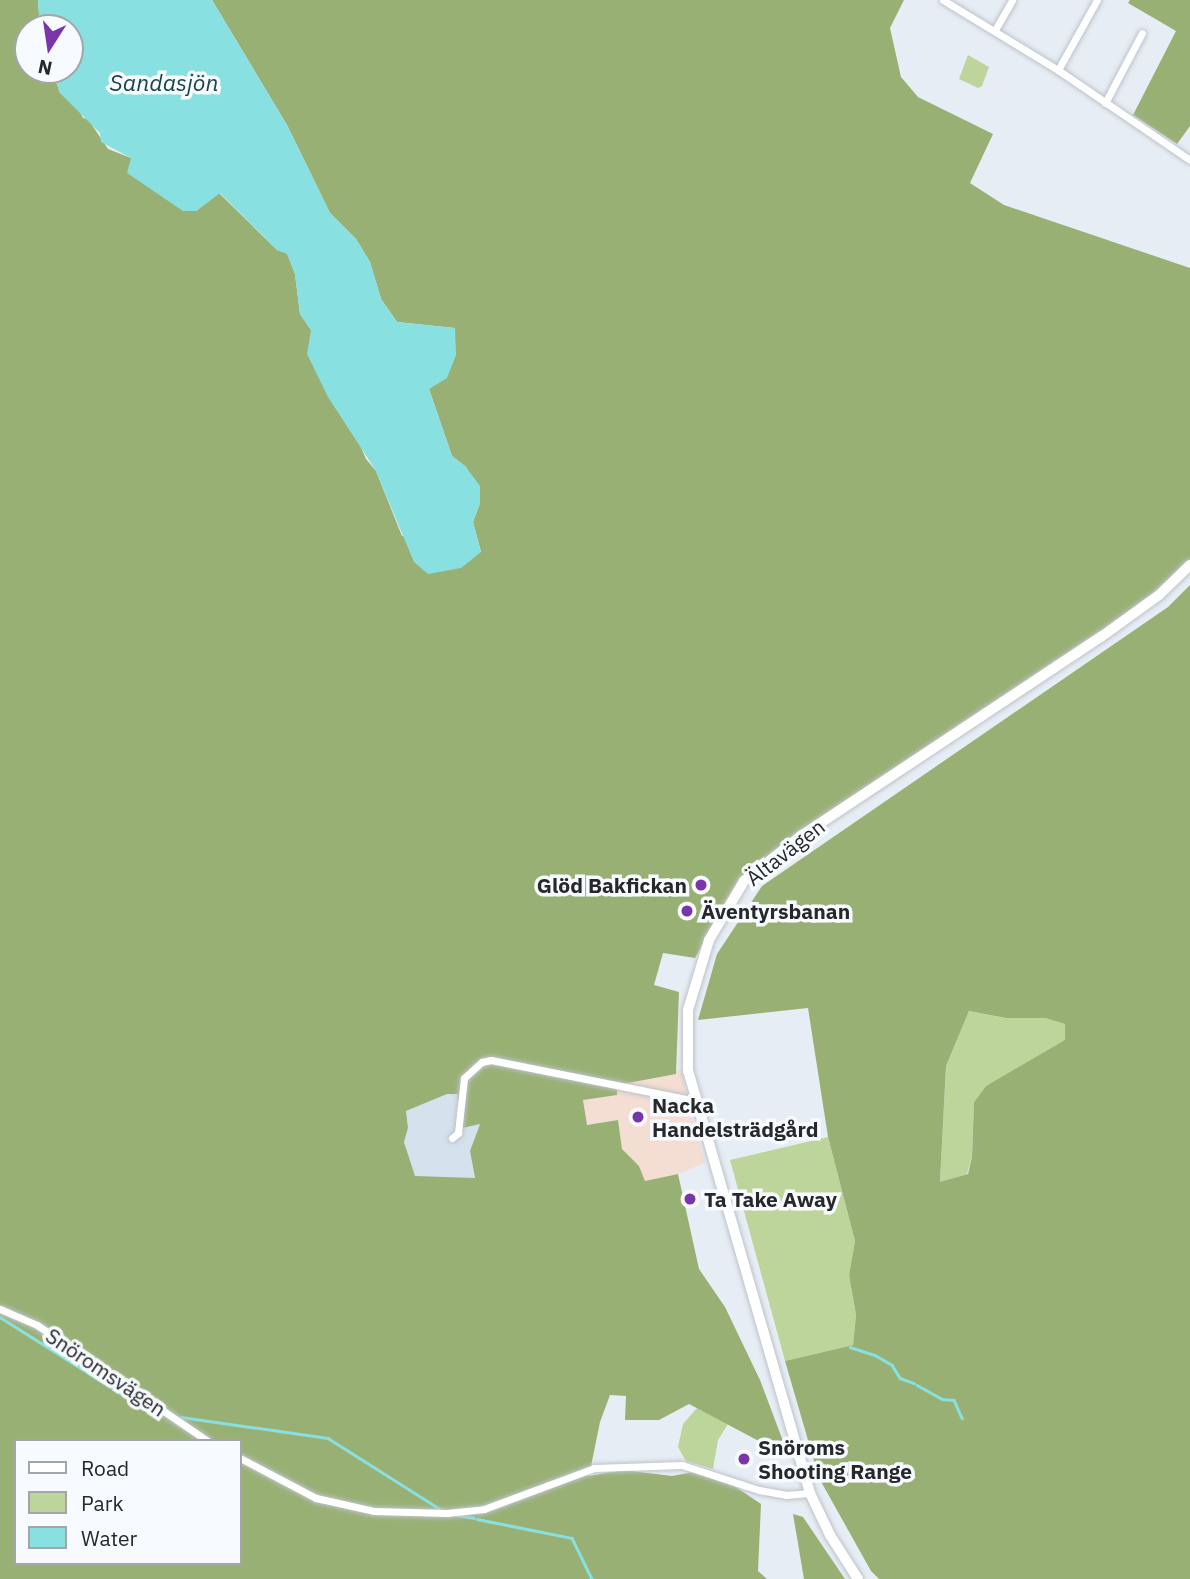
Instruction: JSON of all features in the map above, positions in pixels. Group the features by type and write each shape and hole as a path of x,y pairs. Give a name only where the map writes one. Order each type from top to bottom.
{"main road":[{"name":"Ältavägen","path":"858,1579 830,1535 810,1493 688,1071 688,1010 709,940 744,881 801,836 1101,637 1159,595 1190,565"}],"street":[{"path":"943,0 1058,70 1190,160"},
{"path":"995,30 1012,0"},
{"path":"1058,70 1097,0"},
{"path":"1105,103 1142,33"},
{"path":"452,1138 458,1133 464,1078 482,1062 491,1060 696,1101"},
{"name":"Snöromsvägen","path":"0,1309 37,1325 205,1439"},
{"path":"242,1459 316,1498 374,1511 447,1513 484,1509 594,1468 694,1468 759,1490 786,1495 810,1493"}],"shaded area":[{"name":"Nacka Handelsträdgård","path":"682,1070 690,1112 705,1163 678,1174 645,1181 639,1166 621,1149 618,1120 587,1125 583,1099 617,1095 616,1085"},
{"path":"447,1094 458,1094 480,1123 470,1151 475,1178 415,1177 404,1142 408,1128 406,1111"}],"green space":[{"path":"0,0 38,0 39,14 14,14 14,84 57,84 60,93 77,106 83,118 88,119 108,149 131,158 196,211 219,193 277,250 287,253 295,274 300,314 311,330 366,459 376,471 402,536 481,552 473,522 480,503 466,467 452,456 429,389 436,383 455,328 397,322 381,299 370,262 356,239 330,213 287,125 212,0 904,0 890,28 901,77 918,97 993,134 970,183 1004,205 1190,268 1190,560 1159,592 741,879 695,958 663,953 654,985 679,992 676,1074 617,1085 617,1095 583,1100 587,1125 618,1120 622,1149 639,1166 645,1181 678,1174 699,1269 725,1307 760,1380 789,1457 689,1404 659,1420 625,1420 626,1396 610,1395 600,1422 589,1476 623,1470 672,1476 694,1472 727,1481 761,1504 758,1571 767,1579 0,1579","holes":["447,1094 458,1094 458,1129 480,1124 470,1151 475,1178 415,1176 404,1142 408,1128 406,1111"]},
{"path":"1130,0 1190,0 1190,126 1177,144 1133,115 1176,31 1128,3"},
{"path":"968,55 989,67 982,86 978,88 959,79"},
{"path":"1190,585 1190,1579 879,1579 871,1571 819,1478 785,1361 853,1345 856,1315 849,1275 855,1241 828,1137 808,1008 698,1020 717,954 762,886 1168,607","holes":["969,1011 1006,1018 1045,1018 1065,1024 1065,1040 986,1086 974,1102 972,1157 968,1174 940,1182 946,1066"]},
{"path":"969,1011 1006,1018 1045,1018 1065,1024 1065,1041 986,1086 974,1102 972,1157 967,1174 940,1183 946,1066"},
{"path":"828,1137 855,1241 849,1275 856,1315 853,1345 785,1361 730,1160"},
{"path":"697,1408 728,1424 718,1440 713,1469 686,1461 678,1447 683,1424"},
{"path":"793,1514 803,1517 845,1579 804,1579"}],"water":[{"name":"Sandasjön","path":"38,0 212,0 287,125 330,213 356,239 370,262 381,299 397,322 455,328 456,355 447,378 429,389 452,456 466,467 480,486 480,503 473,522 481,552 461,568 428,574 414,562 376,471 328,397 307,354 311,330 300,314 295,274 287,254 277,250 220,193 196,211 183,211 127,173 131,158 101,142 100,133 60,93 57,84 84,84 84,14 39,14"}],"waterway":[{"path":"0,1317 155,1415"},
{"path":"850,1347 875,1355 892,1365 900,1378 914,1383"},
{"path":"917,1385 942,1399 954,1400 962,1418"},
{"path":"181,1417 328,1438 443,1511"},
{"path":"457,1515 474,1518"},
{"path":"477,1519 572,1538 592,1579"}],"place":[{"name":"Glöd Bakfickan","path":"701,885"},
{"name":"Äventyrsbanan","path":"687,911"},
{"name":"Nacka Handelsträdgård","path":"638,1117"},
{"name":"Ta Take Away","path":"690,1199"},
{"name":"Snöroms Shooting Range","path":"744,1459"}]}
